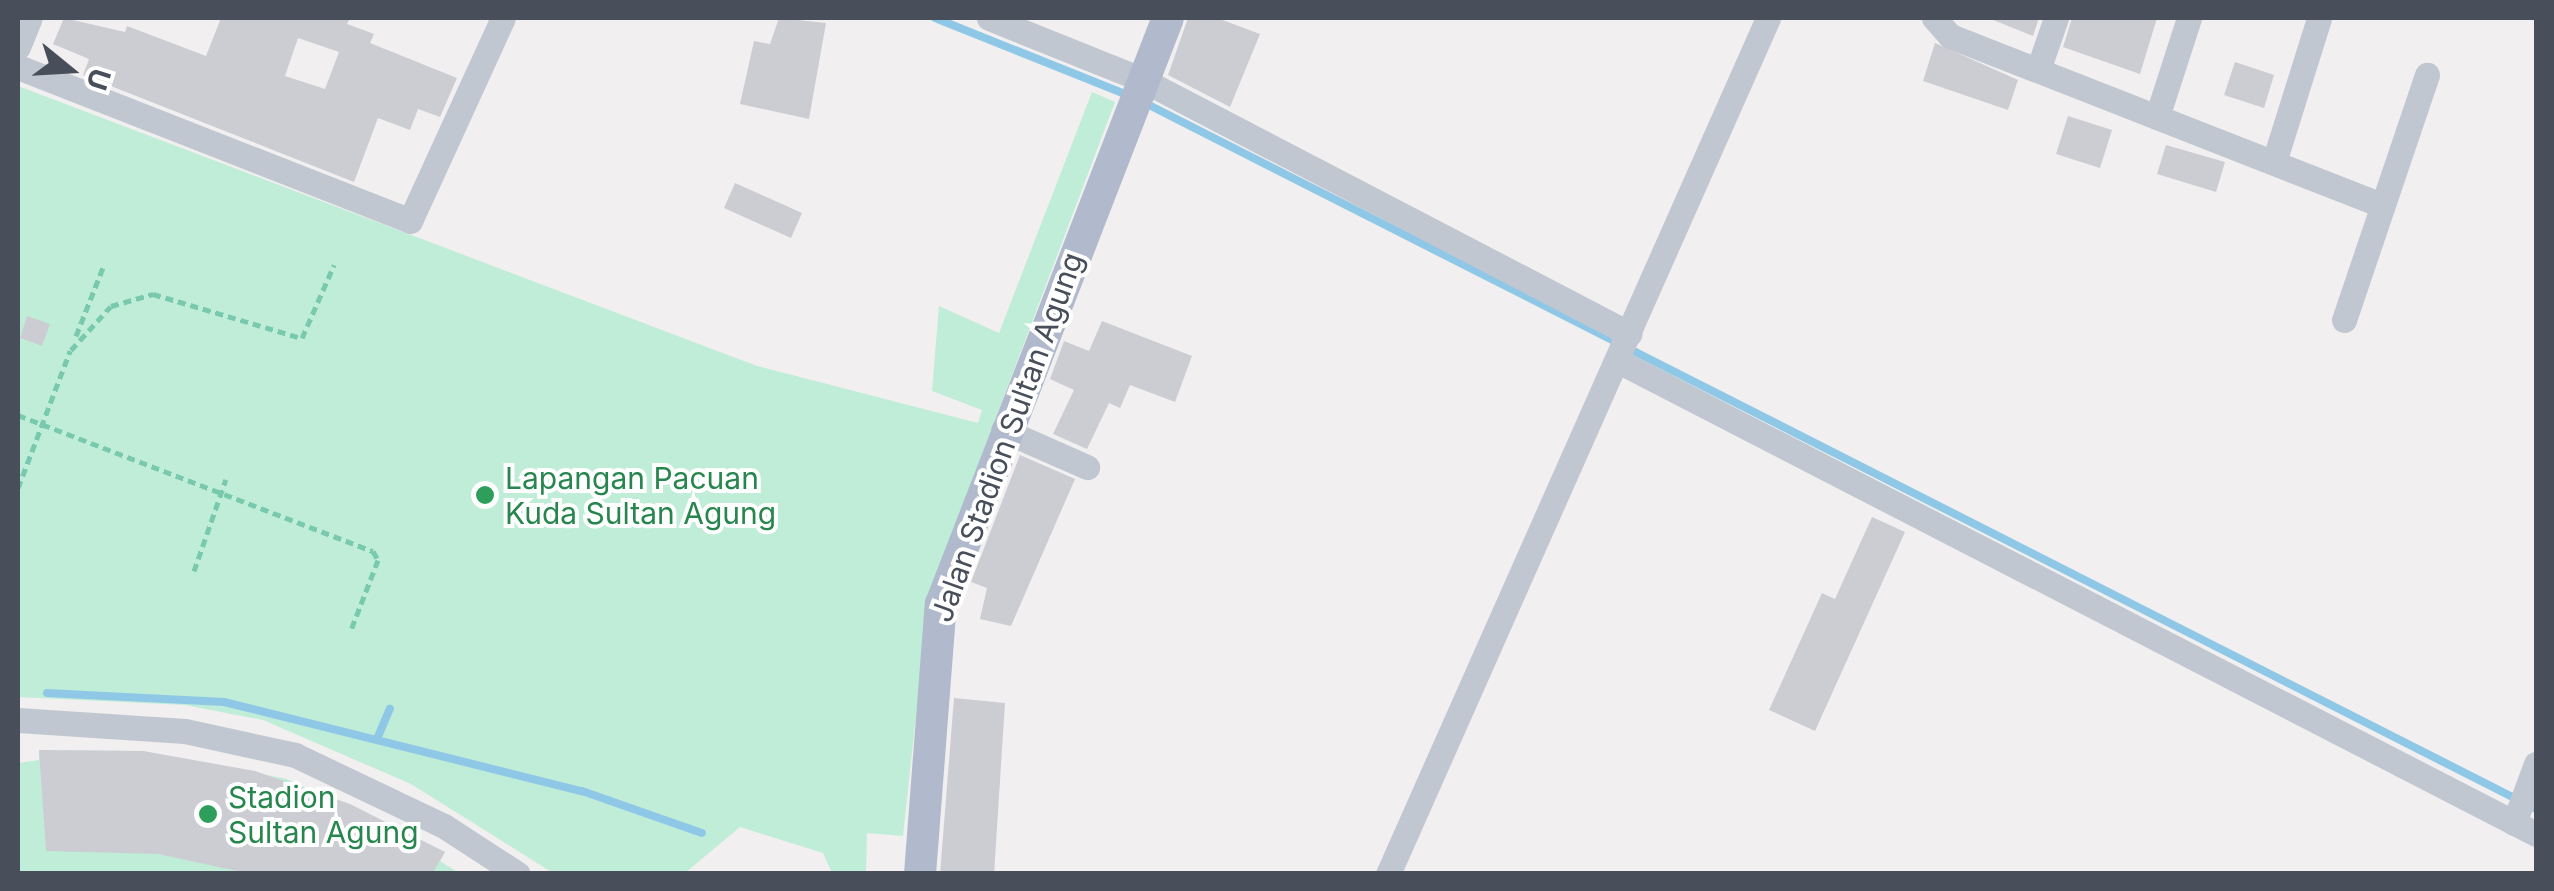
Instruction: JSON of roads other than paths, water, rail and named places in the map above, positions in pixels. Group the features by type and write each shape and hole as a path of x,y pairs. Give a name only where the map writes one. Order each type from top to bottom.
{"main road":[{"name":"Jalan Stadion Sultan Agung","path":"920,874 936,627 1004,430 1168,18"}],"street":[{"path":"18,47 30,18"},
{"path":"18,67 410,220 503,18"},
{"path":"989,18 1624,347 2523,823 2533,774"},
{"path":"1388,874 1768,18"},
{"path":"1934,18 1950,36 2379,204"},
{"path":"2038,70 2056,18"},
{"path":"2157,117 2188,18"},
{"path":"2274,162 2319,18"},
{"path":"2344,320 2379,204 2427,75"},
{"path":"1004,430 1088,468"},
{"path":"18,720 185,731 295,755 444,826 518,874"}],"waterway":[{"path":"935,18 1128,95"},
{"path":"1145,103 2536,809"},
{"path":"47,693 224,702 582,791 702,833"},
{"path":"377,739 390,709"}],"place":[{"name":"Lapangan Pacuan Kuda Sultan Agung","path":"485,495"},
{"name":"Stadion Sultan Agung","path":"208,814"}]}
